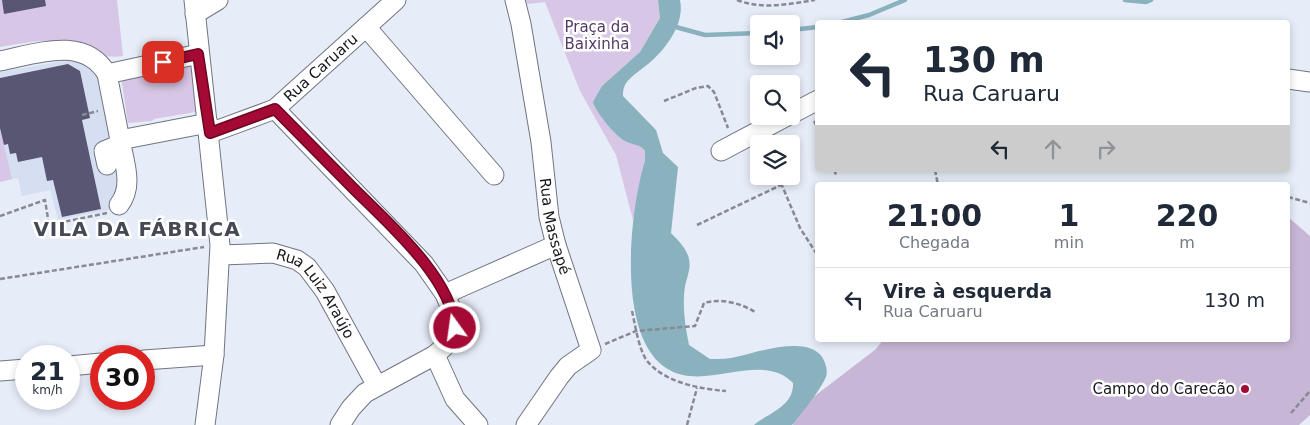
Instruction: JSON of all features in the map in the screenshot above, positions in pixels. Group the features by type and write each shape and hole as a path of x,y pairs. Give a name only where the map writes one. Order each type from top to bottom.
{"street":[{"path":"205,425 214,355 221,250 209,128 198,54 195,7 218,0"},
{"name":"Rua Caruaru","path":"121,142 209,128 275,109 396,0"},
{"name":"Rua Massapé","path":"515,0 521,24 541,142 546,200 556,245 591,350"},
{"path":"366,27 494,175"},
{"path":"0,60 66,49 80,51 93,57 107,74 128,178 126,196 120,205"},
{"path":"107,74 198,54"},
{"path":"1290,79 1310,82"},
{"path":"800,109 815,102"},
{"path":"275,109 406,243 424,264 445,294 454,316 455,328 445,346 435,356 365,393 351,408 340,425"},
{"path":"728,148 770,125"},
{"path":"107,165 104,151 121,142"},
{"path":"445,294 556,245"},
{"name":"Rua Luiz Araújo","path":"221,250 273,253 297,260 307,267 325,291 377,386"},
{"path":"526,425 559,376 568,366 591,350"},
{"path":"155,359 214,355"},
{"path":"435,356 455,399 478,425"},
{"path":"0,370 15,369"}],"path":[{"path":"738,0 756,6 771,6 815,0"},
{"path":"664,101 696,88 708,86 714,92 728,148"},
{"path":"82,115 102,110"},
{"path":"835,172 837,177"},
{"path":"698,225 781,185 800,228 815,251"},
{"path":"1290,198 1310,203"},
{"path":"0,216 44,200 49,225 110,212 120,205"},
{"path":"0,279 221,250"},
{"path":"591,350 636,331 695,326 704,303 711,301 744,305 755,312"},
{"path":"632,311 636,331 647,361 660,372 697,388 726,391"},
{"path":"687,425 697,388"},
{"path":"1291,413 1310,391"}],"shaded area":[{"path":"658,0 680,0 680,18 677,27 655,58 627,82 623,96 656,130 663,153 678,167 671,233 684,248 689,259 684,301 689,345 710,359 732,358 787,346 800,346 811,349 819,354 825,363 827,374 821,387 792,425 754,425 785,404 789,398 793,383 782,375 756,370 711,376 683,375 660,364 645,342 636,314 631,282 631,247 634,214 645,161 645,151 621,139 611,129 593,102 602,86 640,52 660,18"},
{"path":"80,58 91,64 97,75 123,194 109,210 58,220 50,190 22,196 18,178 0,182 0,72"},
{"path":"1290,219 1310,236 1310,415 1299,425 793,425 794,412 876,349 881,342 1290,342"}],"green space":[{"path":"0,0 117,0 123,56 100,55 70,45 47,41 0,47"},
{"name":"Praça da Baixinha","path":"526,0 658,0 660,18 640,52 602,86 594,106 620,138 640,146 645,151 645,161 633,220 616,155 580,91 545,2 527,4"},
{"path":"193,66 201,111 154,119 152,121 128,123 121,77"},
{"path":"0,129 12,179 0,182"}],"building":[{"path":"2,0 45,0 46,6 4,14"},
{"path":"68,64 80,71 90,118 82,120 101,209 62,217 53,180 47,181 42,157 18,162 16,153 10,154 8,144 4,145 0,128 0,78"}],"waterway":[{"path":"850,20 869,15 905,0"},
{"path":"1125,0 1146,2 1151,0"},
{"path":"672,26 705,35 750,33"},
{"path":"800,29 815,27"}],"place":[{"name":"Campo do Carecão","path":"1245,389"}],"district":[{"name":"VILA DA FÁBRICA","path":"137,229"}],"route":[{"path":"163,62 198,54 210,133 275,109 379,214 424,264 445,294 454,316 455,328"}]}
